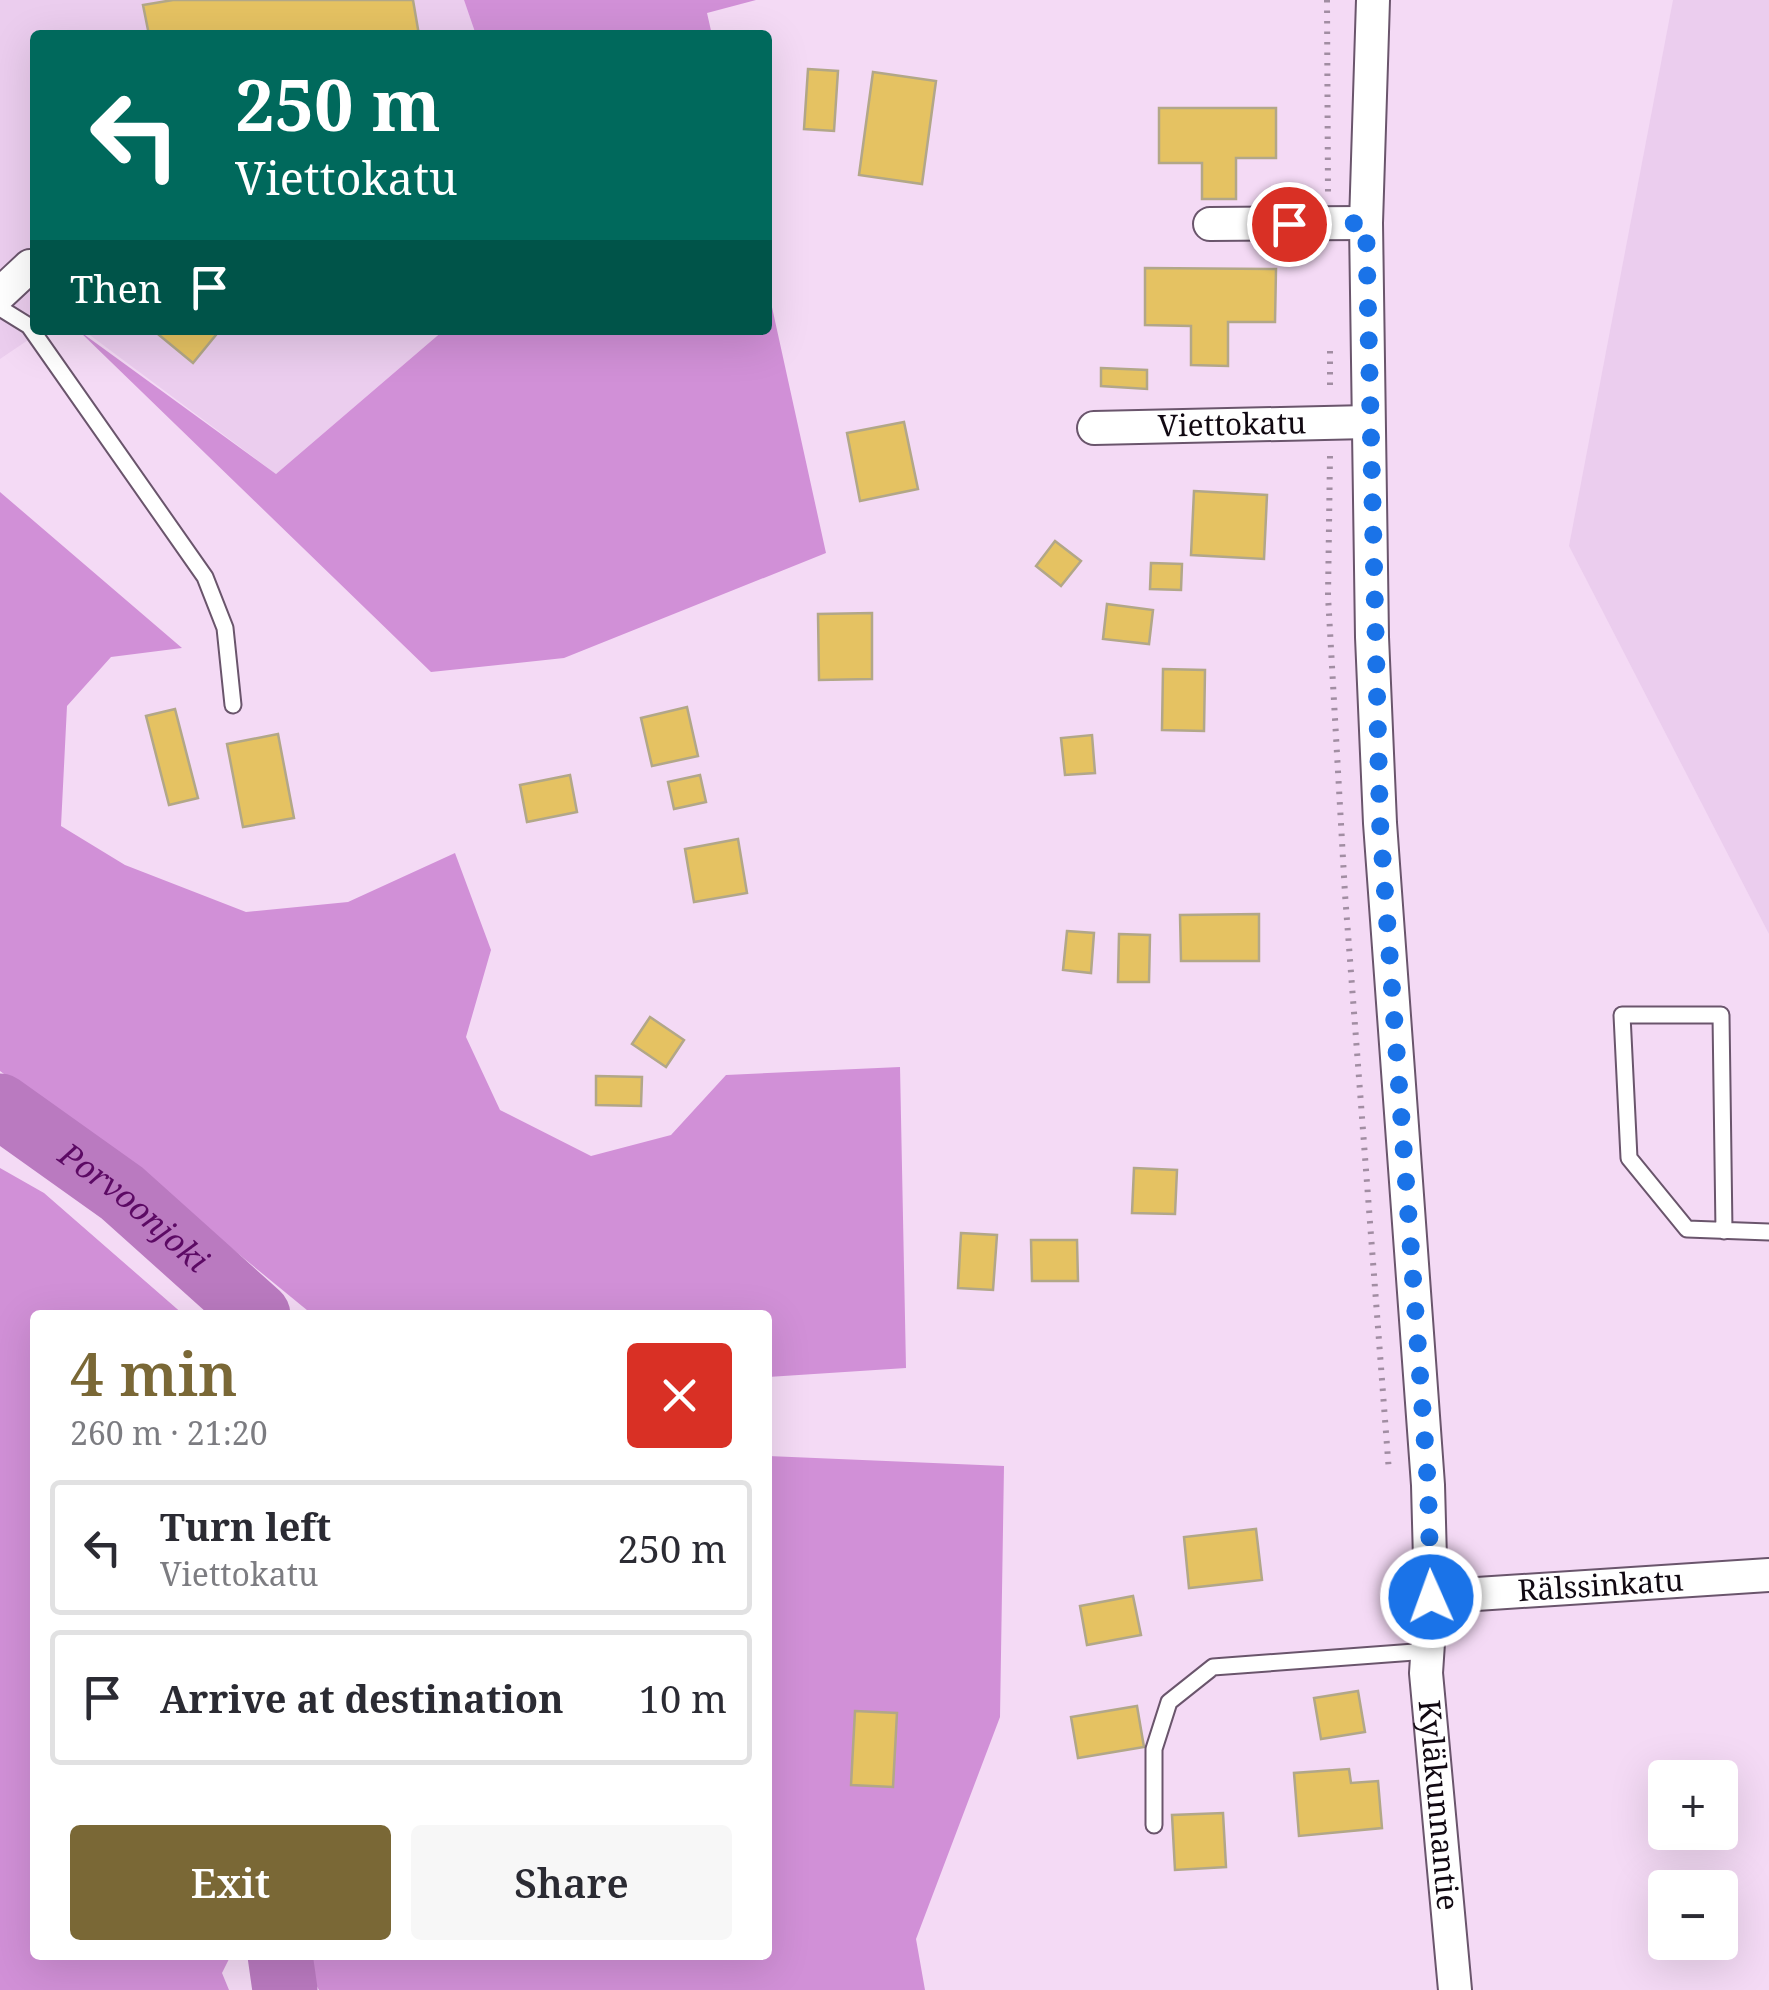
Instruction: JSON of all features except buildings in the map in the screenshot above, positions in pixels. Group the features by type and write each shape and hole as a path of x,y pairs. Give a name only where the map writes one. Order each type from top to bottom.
{"street":[{"name":"Kyläkunnantie","path":"1373,0 1366,223 1380,823 1428,1485 1428,1651 1455,1990"},
{"path":"1210,224 1366,223"},
{"path":"0,294 30,268"},
{"name":"Viettokatu","path":"1094,428 1368,422"},
{"name":"Rälssinkatu","path":"1431,1597 1769,1574"}],"lane":[{"path":"0,308 30,327"},
{"path":"36,335 206,577 225,628 232,705"},
{"path":"1724,1230 1721,1015 1622,1014 1629,1158 1687,1229 1769,1232"},
{"path":"1154,1826 1154,1749 1169,1702 1213,1667 1428,1651"}],"shaded area":[{"path":"0,0 464,0 474,30 30,30 30,335 36,335 0,359"},
{"path":"464,0 756,0 707,13 711,30 474,30"},
{"path":"1673,0 1769,0 1769,934 1569,546"},
{"path":"772,307 826,553 564,658 431,672 83,335 276,474 438,335 772,335"},
{"path":"90,335 438,335 276,474"},
{"path":"0,492 182,648 111,657 67,706 61,826 125,865 246,912 348,902 455,853 491,950 466,1037 500,1110 591,1156 671,1135 726,1075 900,1067 906,1368 772,1377 772,1310 307,1310 148,1180 0,1071"},
{"path":"0,1168 44,1193 178,1310 30,1310 30,1960 228,1960 222,1973 229,1990 0,1990"},
{"path":"772,1456 1004,1466 1000,1717 916,1939 925,1990 319,1990 313,1979 312,1960 772,1960"}],"waterway":[{"name":"Porvoonjoki","path":"0,1106 122,1193 252,1310"},
{"name":"Porvoonjoki","path":"281,1960 285,1990"}],"route":[{"path":"1289,224 1366,223 1372,637 1380,823 1428,1485 1431,1597"}]}
